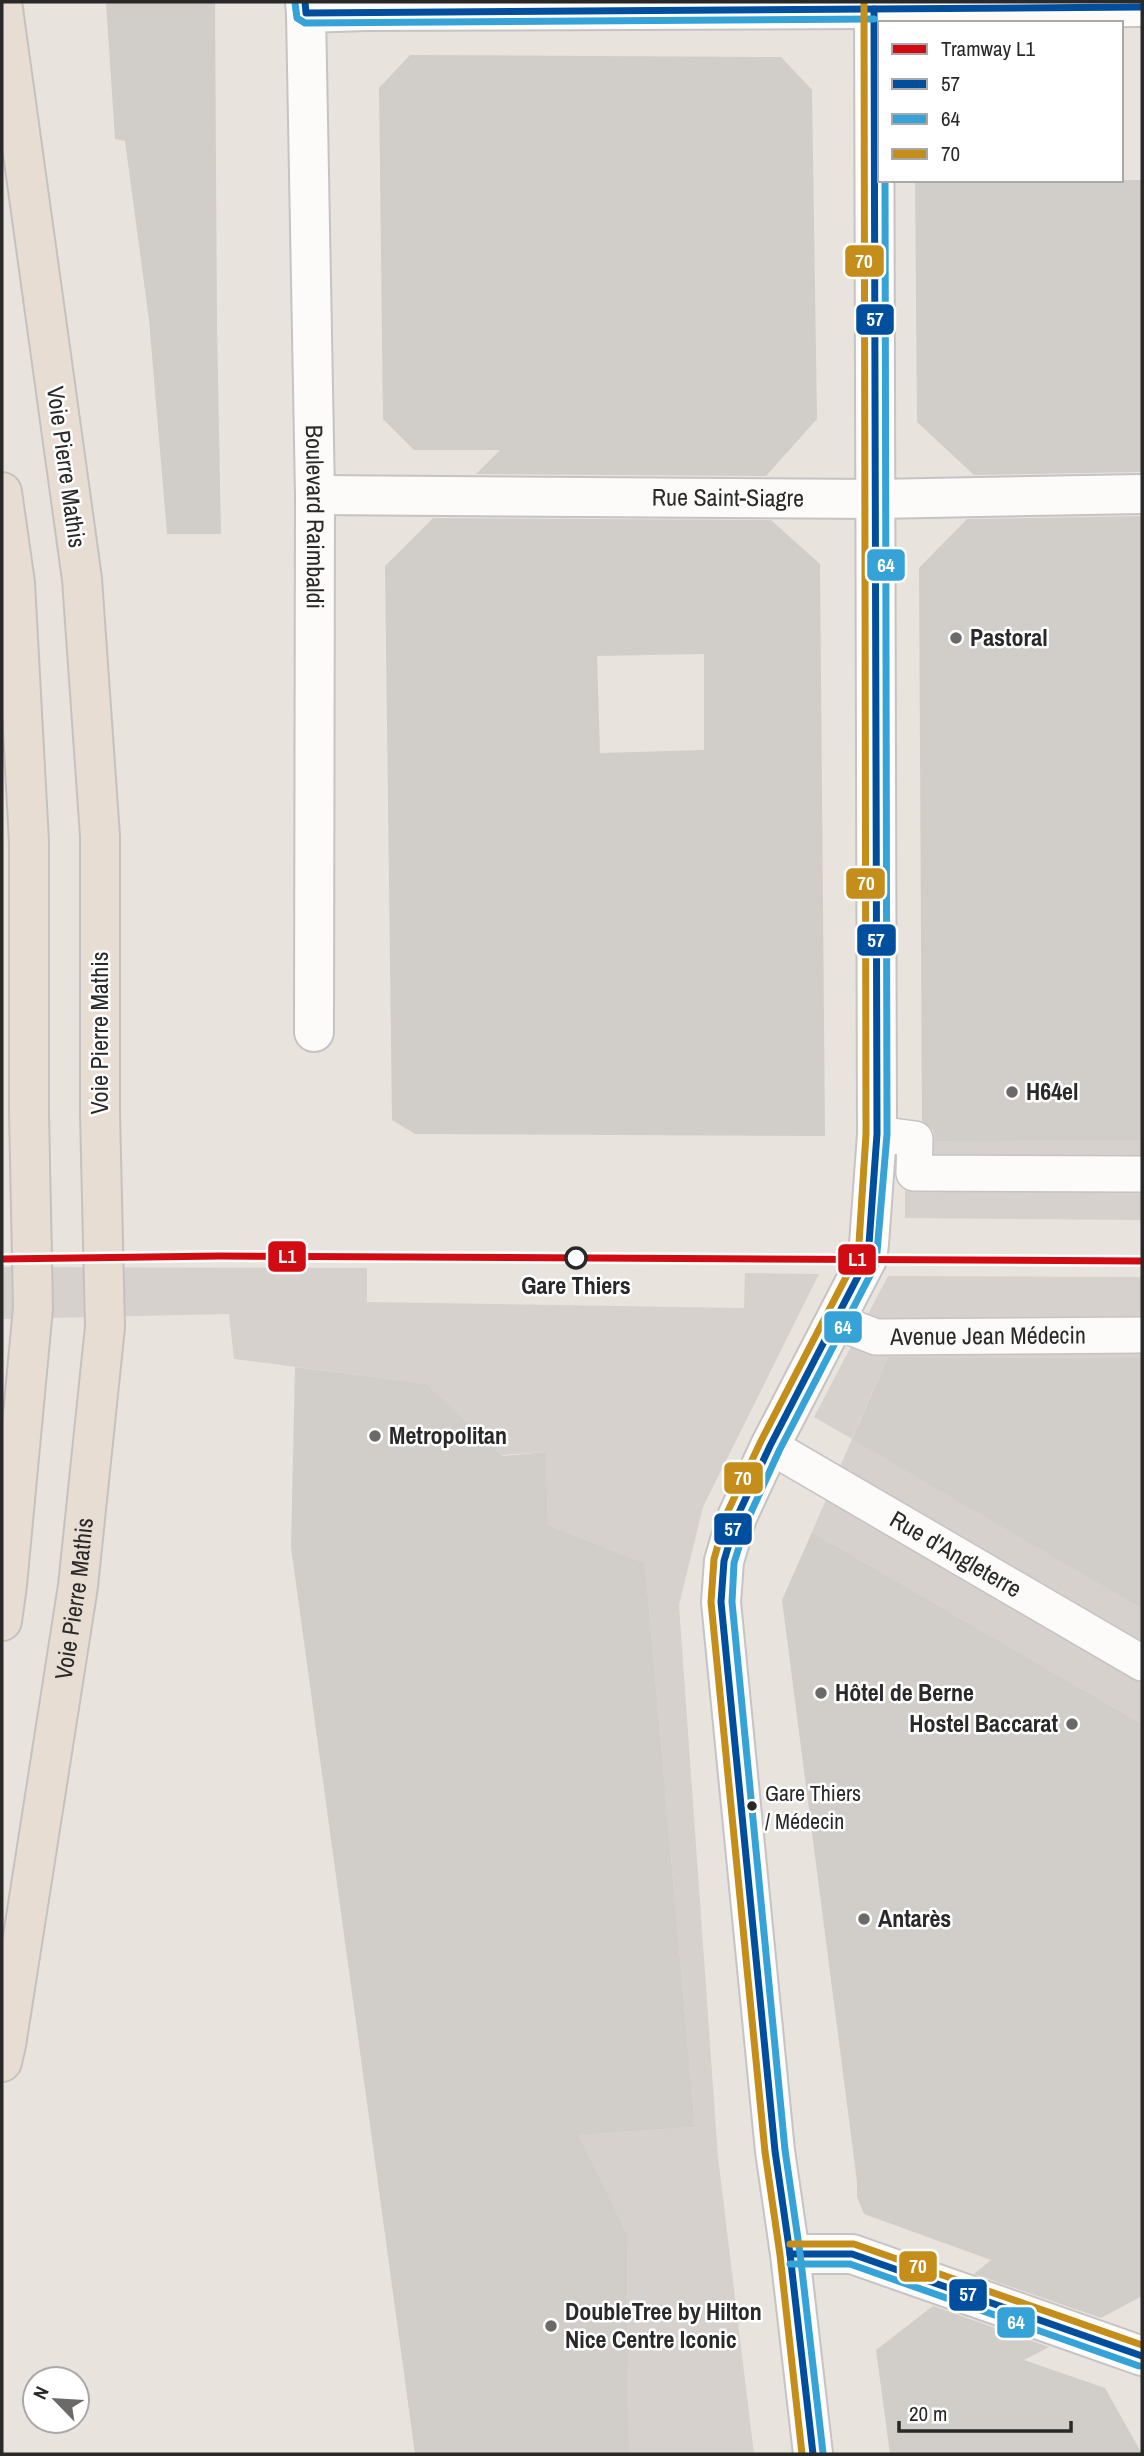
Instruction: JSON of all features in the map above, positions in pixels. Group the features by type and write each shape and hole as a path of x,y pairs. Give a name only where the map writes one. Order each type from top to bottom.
{"highway":[{"name":"Voie Pierre Mathis","path":"2,2 82,579 100,836 100,1113 105,1327 78,1586 2,2062"},
{"path":"2,492 15,583 29,842 29,1113 33,1308 2,1621"}],"street":[{"path":"813,2454 775,2151 720,1602 724,1561 737,1517 770,1446 867,1259 877,1134 874,6"},
{"path":"306,7 366,10 1142,7"},
{"name":"Boulevard Raimbaldi","path":"306,7 315,495 314,1032"},
{"name":"Rue Saint-Siagre","path":"315,495 876,499 1142,494"},
{"path":"877,1134 915,1139 914,1173 1142,1174"},
{"name":"Avenue Jean Médecin","path":"842,1307 876,1336 1142,1335"},
{"name":"Rue d'Angleterre","path":"770,1446 1142,1663"},
{"path":"790,2254 852,2254 1142,2356"}],"shaded area":[{"path":"905,1139 1142,1140 1142,1220 905,1218"},
{"path":"2,1267 367,1268 367,1302 744,1308 745,1273 819,1274 703,1507 679,1605 718,2157 754,2454 629,2454 627,2234 577,2135 695,2127 645,1563 548,1525 546,1452 502,1455 427,1384 234,1359 229,1314 2,1319"},
{"path":"888,1276 1142,1277 1142,1358 888,1357 852,1438 1142,1609 1142,1724 812,1532 852,1439 814,1417"}],"building":[{"path":"106,2 215,2 221,534 167,534 149,320 125,141 115,139"},
{"path":"410,55 781,57 812,90 817,419 766,476 476,474 500,450 414,450 383,419 379,88"},
{"path":"1142,180 1142,472 974,475 917,422 915,182"},
{"path":"1142,516 1142,1140 935,1141 933,1130 922,1121 919,568 967,519"},
{"path":"433,518 771,520 820,564 825,1136 415,1134 392,1120 385,566","holes":["704,654 704,750 600,753 597,656"]},
{"path":"888,1357 1142,1358 1142,1609 852,1439"},
{"path":"295,1367 427,1384 503,1456 546,1452 548,1525 645,1563 695,2127 578,2135 627,2234 629,2454 415,2454 291,1547"},
{"path":"812,1532 1142,1724 1142,2296 1101,2318 974,2274 991,2260 864,2214 857,2197 782,1600"},
{"path":"933,2306 1049,2347 1024,2360 1105,2388 1142,2454 890,2454 876,2350"}],"tram line":[{"name":"L1","path":"2,1259 220,1256 1142,1261"}],"transit line":[{"name":"57","path":"305,2 306,13 1142,7"},
{"name":"70","path":"802,2454 780,2255 765,2152 711,1602 714,1559 727,1513 761,1441 857,1256 859,1243 866,1134 864,2"},
{"name":"64","path":"295,3 297,18 305,23 874,19"},
{"name":"57","path":"813,2454 775,2151 721,1602 724,1561 737,1517 770,1446 867,1259 869,1244 877,1134 874,9"},
{"name":"64","path":"823,2453 785,2150 732,1602 734,1563 747,1521 779,1451 876,1264 887,1134 885,182"},
{"name":"70","path":"790,2244 854,2244 1142,2345"},
{"name":"57","path":"790,2254 852,2254 1142,2356"},
{"name":"64","path":"790,2264 850,2264 1139,2366"}],"place":[{"name":"Pastoral","path":"956,638"},
{"name":"H64el","path":"1012,1092"},
{"name":"Gare Thiers","path":"576,1258"},
{"name":"Metropolitan","path":"375,1436"},
{"name":"Hôtel de Berne","path":"821,1693"},
{"name":"Hostel Baccarat","path":"1072,1724"},
{"name":"Gare Thiers / Médecin","path":"752,1806"},
{"name":"Antarès","path":"864,1919"},
{"name":"DoubleTree by Hilton Nice Centre Iconic","path":"551,2326"}]}
